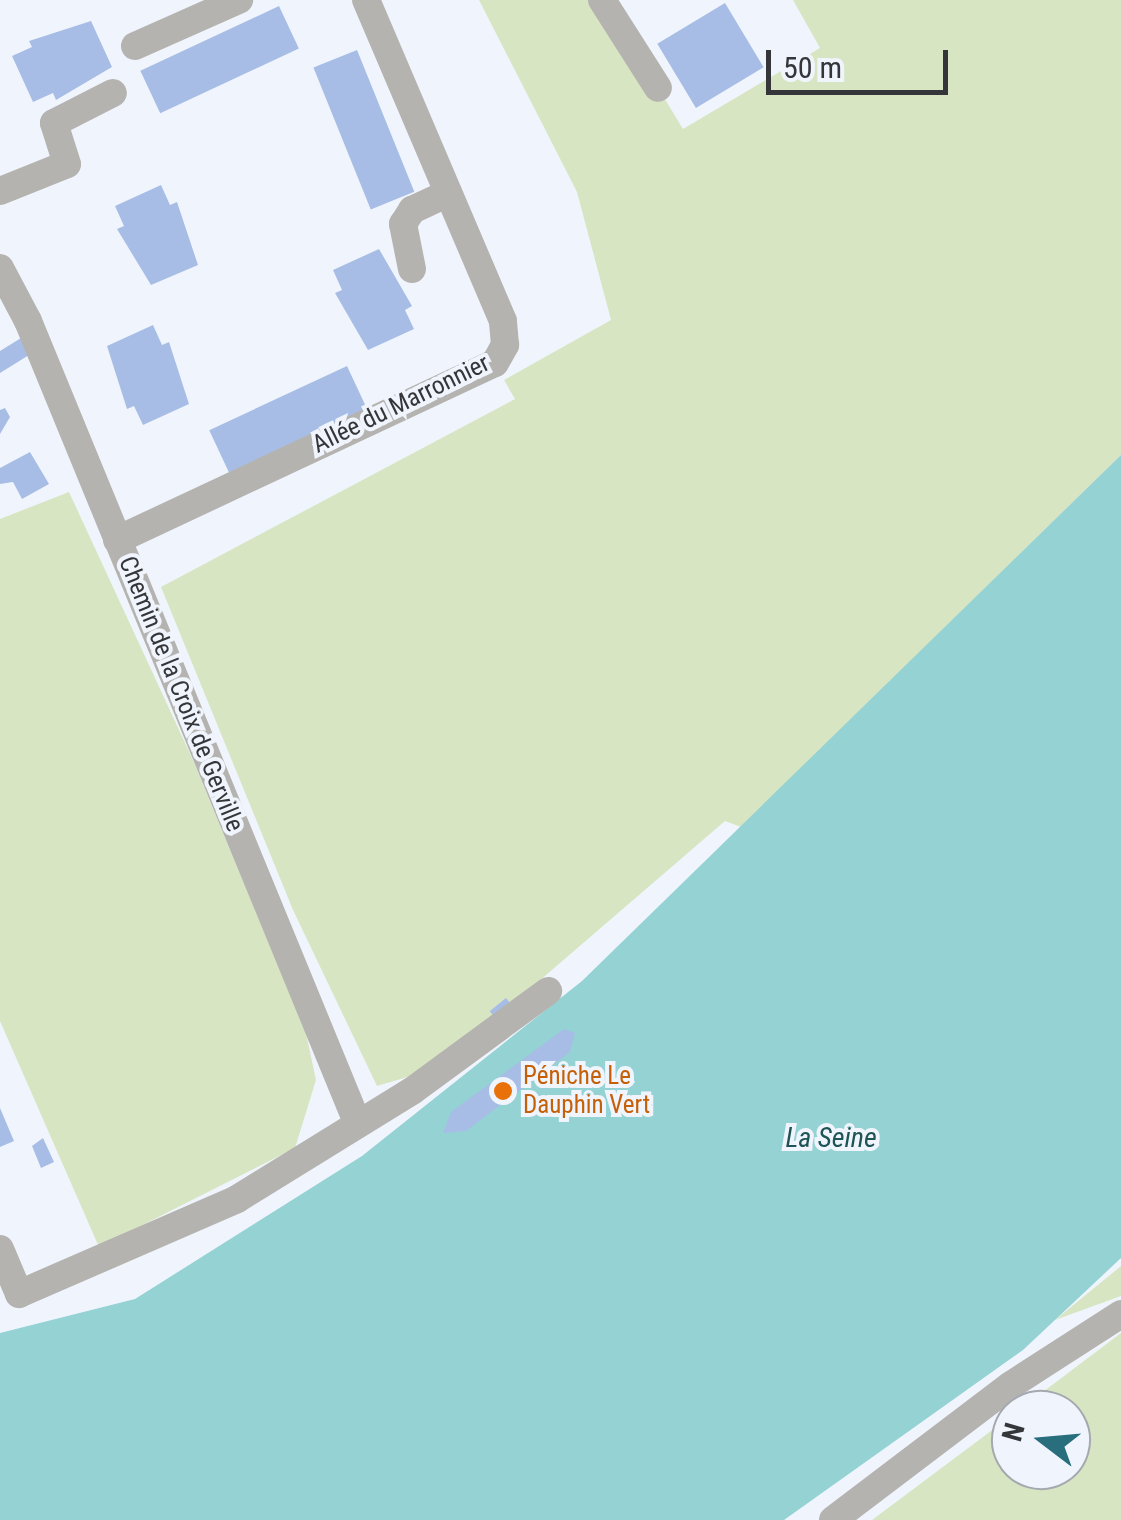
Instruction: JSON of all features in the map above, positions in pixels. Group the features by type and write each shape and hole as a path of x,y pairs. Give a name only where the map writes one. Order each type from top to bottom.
{"street":[{"path":"135,46 239,0"},
{"name":"Allée du Marronnier","path":"118,540 495,362 505,345 503,321 366,0"},
{"path":"602,0 658,88"},
{"path":"0,191 67,164 54,123 113,93"},
{"path":"412,269 403,224 412,210 448,193"},
{"name":"Chemin de la Croix de Gerville","path":"0,268 118,540 358,1122"},
{"path":"0,1249 19,1294 237,1199 412,1092 548,991"},
{"path":"833,1520 1011,1384 1121,1314"}],"green space":[{"path":"479,0 605,0 683,129 820,48 793,0 1121,0 1121,455 741,827 725,821 438,1068 377,1086 293,910 161,587 515,399 504,380 611,320 577,192"},
{"path":"69,492 192,758 306,1033 316,1080 295,1148 99,1247 0,1021 0,519"},
{"path":"1121,1266 1121,1296 1055,1320"},
{"path":"1121,1333 1121,1520 872,1520 991,1431 991,1490 1091,1490 1091,1390 1045,1390"}],"water":[{"name":"La Seine","path":"1121,455 1121,1258 1023,1350 784,1520 0,1520 0,1333 135,1299 362,1156 582,981"}],"building":[{"path":"725,3 764,67 696,108 657,44"},
{"path":"279,6 299,49 160,113 140,71"},
{"path":"91,21 112,67 56,100 53,93 33,102 12,56 32,47 29,41"},
{"path":"357,50 414,192 371,209 313,68"},
{"path":"161,185 170,205 177,202 198,265 151,285 117,229 124,226 115,206"},
{"path":"379,249 412,306 405,310 414,329 368,350 335,293 342,290 333,270"},
{"path":"153,325 162,345 169,342 189,404 143,425 134,406 127,409 107,346"},
{"path":"21,338 29,355 0,373 0,351"},
{"path":"347,366 367,409 229,473 209,430"},
{"path":"5,408 10,417 0,434 0,410"},
{"path":"30,452 49,484 22,499 13,482 0,484 0,468"},
{"path":"506,998 514,1008 498,1021 490,1011"},
{"path":"564,1029 575,1033 570,1052 466,1131 443,1133 451,1112"},
{"path":"0,1108 14,1141 0,1147"},
{"path":"43,1138 54,1162 41,1168 32,1146"}],"place":[{"name":"Péniche Le Dauphin Vert","path":"503,1091"}]}
